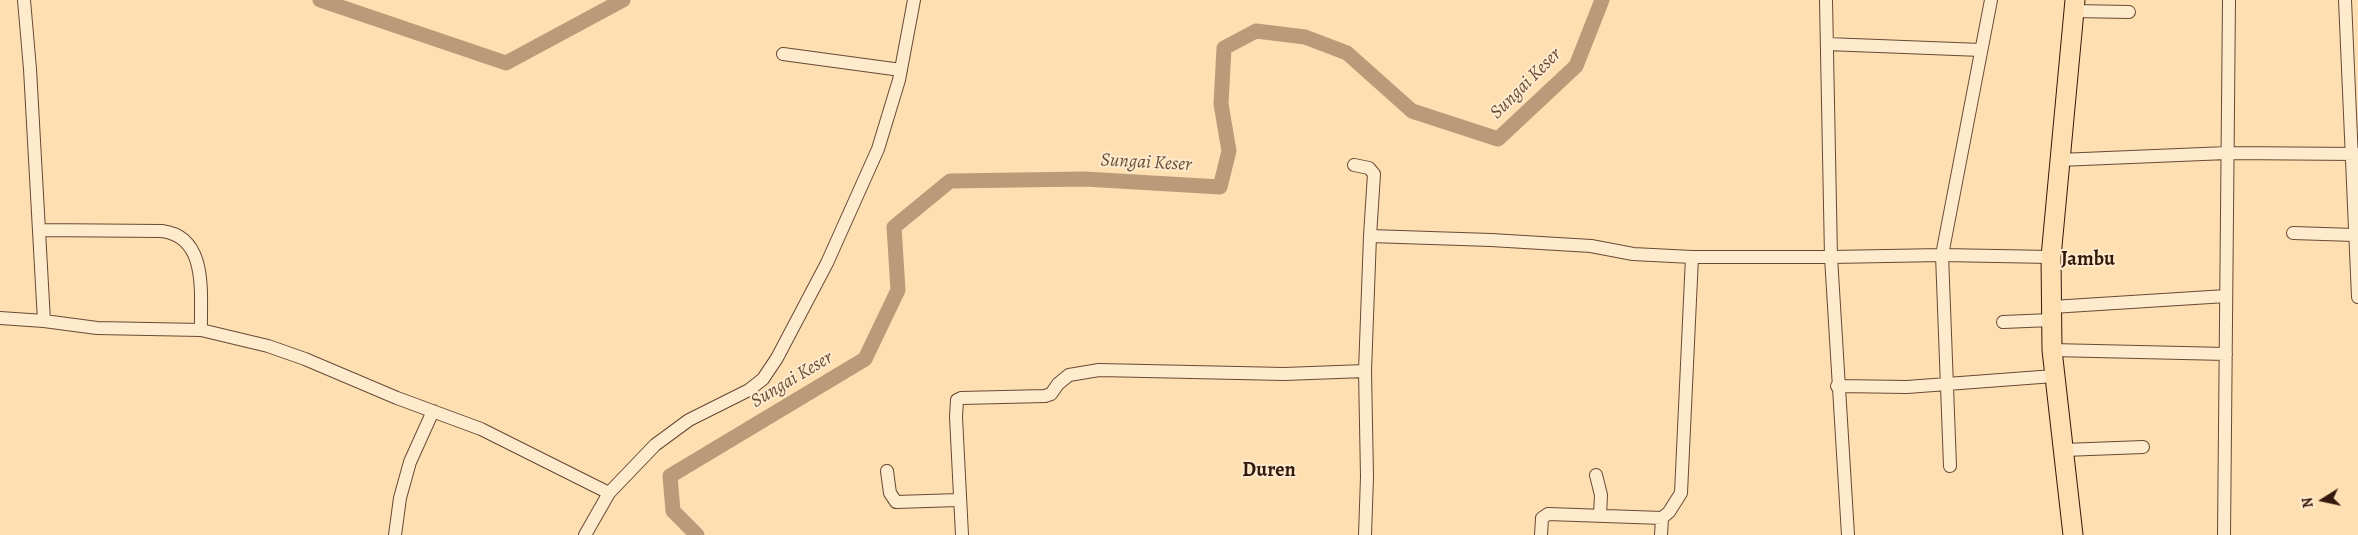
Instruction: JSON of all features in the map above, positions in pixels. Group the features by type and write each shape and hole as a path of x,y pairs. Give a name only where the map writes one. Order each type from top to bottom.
{"highway":[{"path":"2072,535 2052,350 2051,257 2075,5"}],"street":[{"path":"24,0 40,230 44,321"},
{"path":"585,535 610,493 655,444 689,420 749,390 762,379 772,365 814,288 867,176 889,114 901,70 914,0"},
{"path":"1826,0 1832,257 1848,535"},
{"path":"1950,466 1942,255 1991,0"},
{"path":"2224,535 2229,0"},
{"path":"2345,0 2355,154 2354,235 2358,298"},
{"path":"2075,5 2129,12"},
{"path":"1827,44 1981,50"},
{"path":"783,54 865,67 901,70"},
{"path":"2059,160 2227,153 2355,154"},
{"path":"1354,165 1369,168 1374,174 1365,372 1367,477 1365,535"},
{"path":"40,230 162,232 179,236 190,244 198,266 200,330"},
{"path":"2293,233 2354,235"},
{"path":"1370,236 1492,240 1591,246 1633,254 1692,257 1942,255 2051,257"},
{"path":"1661,535 1662,518 1681,493 1692,257"},
{"path":"2002,322 2051,313 2226,296"},
{"path":"0,318 44,321 97,328 200,330 268,346 296,355 397,398 481,429 610,493"},
{"path":"2052,350 2226,354"},
{"path":"962,535 958,500 956,404 961,398 1045,396 1051,394 1064,378 1069,375 1099,370 1284,374 1365,372"},
{"path":"1838,386 1907,387 2054,376"},
{"path":"395,535 400,498 410,462 433,411"},
{"path":"2064,450 2143,447"},
{"path":"887,471 890,493 896,502 958,500"},
{"path":"1596,474 1601,494 1600,515"},
{"path":"1541,535 1542,518 1545,515 1662,518"}],"waterway":[{"path":"320,0 506,63 623,0"},
{"name":"Sungai Keser","path":"697,535 673,511 670,476 865,359 898,290 894,227 950,181 1085,179 1220,187 1229,151 1221,104 1224,48 1256,31 1305,37 1347,53 1412,111 1498,139 1576,66 1602,0"}],"district":[{"name":"Jambu","path":"2088,260"},
{"name":"Duren","path":"1269,471"}]}
